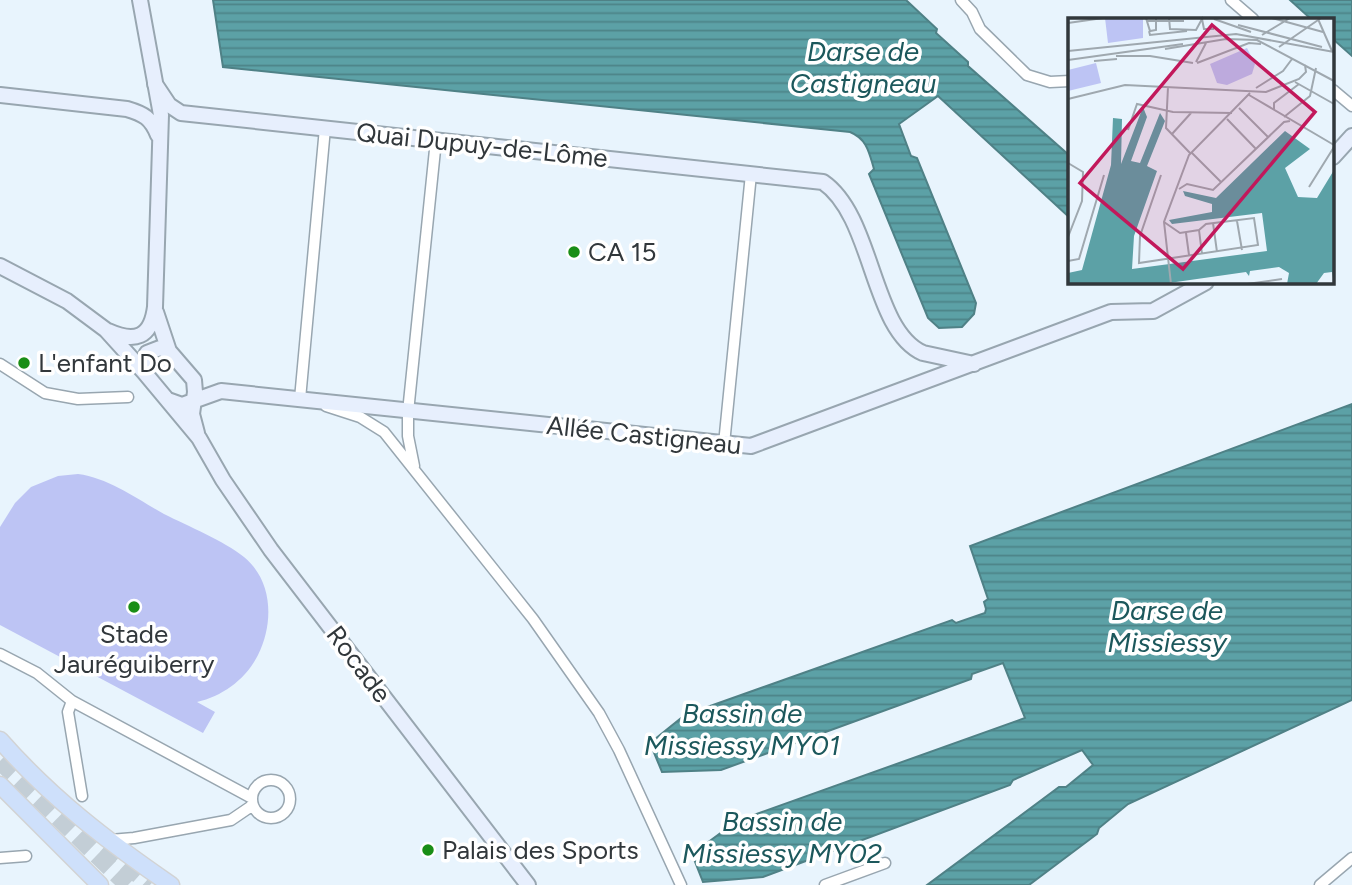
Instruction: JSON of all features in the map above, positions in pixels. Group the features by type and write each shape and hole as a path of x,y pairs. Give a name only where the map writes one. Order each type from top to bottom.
{"main road":[{"path":"0,740 73,813 105,840 171,885"},
{"path":"0,785 100,885"}],"street":[{"path":"106,330 131,338 139,335 151,327 155,307 160,111 140,0"},
{"path":"961,0 972,12 980,29 1027,75 1050,82 1068,81"},
{"path":"1231,0 1252,18"},
{"path":"127,109 143,104 151,96 155,84"},
{"path":"155,84 169,105 181,113"},
{"path":"1334,91 1352,106"},
{"name":"Quai Dupuy-de-Lôme","path":"0,95 823,182 838,194 849,211 889,312 904,337 923,353 974,364"},
{"path":"127,109 144,114 153,123 160,139"},
{"path":"325,128 300,398 360,417 384,432 533,619 599,713 619,750 681,885"},
{"path":"1334,156 1352,136"},
{"path":"415,470 408,436 408,410 436,140"},
{"path":"724,444 751,174"},
{"path":"0,266 67,301 106,330 199,438"},
{"name":"Allée Castigneau","path":"221,391 751,446 1111,312 1153,311 1192,286"},
{"path":"155,307 169,351 188,372 195,385 192,414 199,438"},
{"path":"144,372 147,353 160,348 169,351"},
{"path":"0,363 45,394 78,399 128,397"},
{"path":"188,372 221,391"},
{"path":"168,400 182,405 221,391"},
{"name":"Rocade","path":"199,438 229,489 271,550 528,885"},
{"path":"0,654 37,673 72,701 253,801 231,820 134,838 105,840"},
{"path":"72,701 68,712 82,796"},
{"path":"0,858 26,856"},
{"path":"1320,885 1352,859"},
{"path":"825,885 886,863"}],"shaded area":[{"name":"Stade Jauréguiberry","path":"78,474 112,484 226,545 244,557 261,578 268,603 267,630 263,643 253,664 240,679 225,691 197,702 215,712 203,733 0,625 0,527 15,503 31,487 58,476"}],"water":[{"name":"Darse de Castigneau","path":"213,0 906,0 937,29 936,33 968,62 968,66 1068,154 1068,216 938,96 899,124 911,156 917,158 976,303 974,314 962,327 939,328 928,318 869,174 874,169 871,157 860,138 850,132 223,67"},
{"path":"1290,0 1352,0 1352,56 1334,40 1334,18 1310,18"},
{"name":"Darse de Missiessy","path":"1352,404 1352,700 1128,804 1099,828 1097,834 1029,885 927,885 1093,765 1082,750 1013,780 1010,785 763,877 703,882 692,854 737,821 1025,718 1003,663 972,674 971,679 721,770 662,772 650,743 685,715 952,620 956,623 985,613 984,602 988,599 970,546"}],"tunnel":[{"path":"0,761 128,885"},
{"path":"106,845 150,885"}],"place":[{"name":"CA 15","path":"574,252"},
{"name":"L'enfant Do","path":"24,363"},
{"name":"Stade Jauréguiberry","path":"134,607"},
{"name":"Palais des Sports","path":"428,850"}],"water label":[{"name":"Bassin de Missiessy MY01","path":"742,729"},
{"name":"Bassin de Missiessy MY02","path":"782,837"}]}
